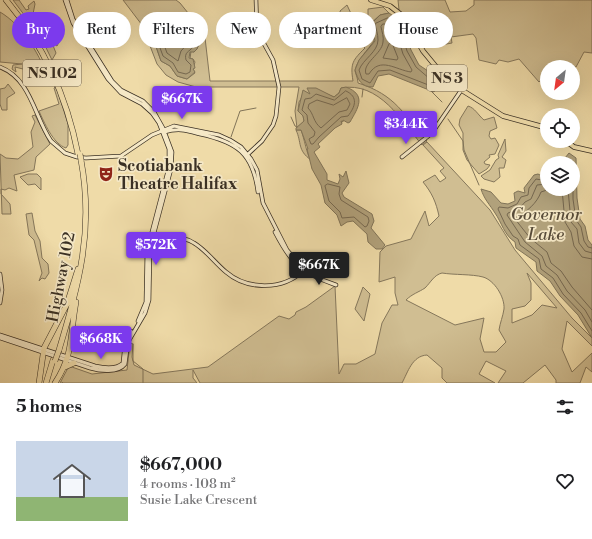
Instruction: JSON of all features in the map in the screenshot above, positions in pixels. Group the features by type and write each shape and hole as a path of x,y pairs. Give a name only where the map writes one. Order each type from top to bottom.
{"highway":[{"path":"2,0 13,9"},
{"name":"Highway 102","path":"8,0 38,45 50,69 68,111 79,154"},
{"name":"Highway 102","path":"8,0 39,43 54,73 74,125 85,182 86,240 78,286 47,383"},
{"name":"Highway 102","path":"58,350 74,290 81,254 84,204 80,160"},
{"path":"55,383 68,359 86,240"},
{"path":"40,383 43,351 72,292 81,254"},
{"path":"64,368 69,364 74,363"}],"main road":[{"name":"NS 3","path":"371,0 390,6 404,18 423,51 442,74 460,89 503,116 540,126"},
{"path":"578,148 592,151"}],"street":[{"path":"66,0 73,19 112,81 121,90 150,107 158,116 171,149 172,160 146,260 146,302 140,317 126,340 124,361 122,366 117,369 99,370 74,363 68,359"},
{"path":"247,155 262,141 273,125 277,110 278,80 273,60 257,31 256,0"},
{"path":"0,67 14,74 22,83 49,138 55,146 65,153 81,158 117,157 127,153 149,137 178,126 219,135 235,142 247,155 257,170 263,203 287,250 304,270 336,285"},
{"path":"402,157 424,140 439,124 460,89"},
{"path":"149,137 164,131"},
{"path":"162,200 170,160 169,147 164,131"},
{"path":"157,135 165,137"},
{"path":"152,234 193,242 228,274 251,284 266,286 278,284 295,277 304,270"},
{"path":"0,274 2,290 0,302"},
{"path":"0,337 95,366 109,368 122,366"}],"shaded area":[{"path":"13,0 19,0 26,10 29,9 28,6 34,1 33,12 22,12"},
{"path":"123,0 176,0 187,12 139,12 139,21"},
{"path":"398,0 445,0 450,12 401,12 399,10"},
{"path":"474,0 592,0 592,53 584,52 580,60 540,60 539,82 519,59 508,62 499,60 496,64 479,60 476,38 473,34 453,37 453,12 450,12 466,11 474,5"},
{"path":"347,5 350,12 340,12 340,11"},
{"path":"383,7 388,12 384,12 384,14 376,19 376,12 368,12 368,9"},
{"path":"0,12 12,21 12,48 34,48 47,75 42,76 39,81 33,76 35,73 34,68 23,69 15,67 16,72 12,69 13,65 22,64 0,62"},
{"path":"46,48 54,48 56,53 52,60"},
{"path":"151,48 157,48 161,61 170,66 177,76 187,79 195,73 193,69 195,62 193,59 190,59 191,51 194,52 197,48 206,48 210,81 353,81 353,62 365,48 369,48 360,60 355,71 358,83 381,93 398,106 427,141 422,145 388,105 367,91 355,87 341,88 339,93 334,97 317,90 309,89 310,94 305,92 299,102 298,111 303,115 304,121 297,128 295,111 299,87 196,87 178,82 166,75 157,64"},
{"path":"8,84 15,93 7,98 7,110 2,110 0,104 0,89 5,88"},
{"path":"56,86 68,124 68,145 66,148 61,146 53,137 39,111 59,104 54,88"},
{"path":"468,106 475,110 484,120 494,117 497,128 490,131 489,136 491,139 495,138 499,145 495,154 489,155 490,157 484,162 485,164 490,165 479,174 467,160 463,150 463,133 459,125 460,119"},
{"path":"35,115 50,144 36,157 34,170 14,175 17,191 9,188 5,190 1,189 0,154 6,158 18,159 33,147 31,132 35,122 32,116"},
{"path":"296,130 301,130 308,155 311,160 302,150"},
{"path":"505,139 506,151 502,157 506,160 504,168 499,168 500,177 494,182 484,179 481,176 490,170 499,158 498,155"},
{"path":"427,142 490,210 515,250 572,318 592,338 592,346 567,321 562,349 572,372 592,353 592,372 586,367 580,383 556,383 556,380 545,365 523,383 498,383 506,371 486,361 479,374 495,383 447,383 442,378 442,368 427,355 414,361 402,383 200,383 193,370 193,378 197,383 60,383 69,366 92,374 127,370 130,343 133,344 132,357 134,365 153,374 208,367 279,316 289,319 295,315 296,312 306,307 335,286 339,374 344,364 356,364 375,354 382,323 392,305 398,305 395,293 395,277 379,282 380,252 386,246 411,239 425,211 429,226 439,216 433,198 423,182 435,175 440,182 446,178 440,171 444,168 423,145","holes":["442,273 483,277 495,285 501,294 504,304 499,330 506,342 496,352 484,352 480,339 484,318 455,325 406,300 425,288 435,277","527,273 557,308 542,305 532,315 512,323 512,309 525,306 531,300 531,283"]},
{"path":"28,174 37,174 41,178 41,190 35,184 28,185 20,177"},
{"path":"1,194 10,204 11,214 2,214"},
{"path":"32,213 35,231 40,241 42,258 48,264 49,273 45,279 42,278 39,281 42,273 34,240 29,235 26,214"},
{"path":"363,287 370,294 364,321 355,309"}],"water":[{"path":"384,14 384,48 410,48 419,65 431,73 437,85 434,92 389,74 378,76 373,87 366,86 359,80 355,70 359,60 369,48 376,48 376,19 380,15"},
{"path":"157,48 197,48 194,52 190,52 189,58 193,59 195,68 193,69 195,72 187,79 177,76 170,66 161,61"},
{"path":"346,87 353,90 359,98 356,112 350,122 348,123 343,120 343,122 341,121 342,124 335,128 318,144 320,147 314,152 327,174 327,180 338,184 340,179 339,174 343,177 346,171 349,183 342,193 344,197 372,214 374,221 371,228 385,245 382,249 376,249 368,242 367,234 353,221 347,222 341,226 337,215 325,203 321,185 312,169 308,149 301,130 296,130 296,128 304,121 303,116 298,111 303,90 310,94 307,88 316,88 334,97 339,93 341,88"},
{"name":"Governor Lake","path":"534,175 540,175 540,196 577,196 580,219 585,226 588,240 592,245 592,338 578,315 560,296 550,281 537,271 536,262 516,248 515,242 506,232 482,193 481,189 491,192 501,203 508,204 515,201 514,193 518,191 525,193 524,188"}],"waterway":[{"path":"362,97 363,89"},
{"path":"431,91 442,102"},
{"path":"231,137 240,111 256,108"},
{"path":"291,117 295,126 297,127"},
{"path":"448,119 463,141 464,150 479,185"},
{"path":"133,344 133,361 143,369 143,383"}],"place":[{"name":"Scotiabank Theatre Halifax","path":"106,174"}]}
